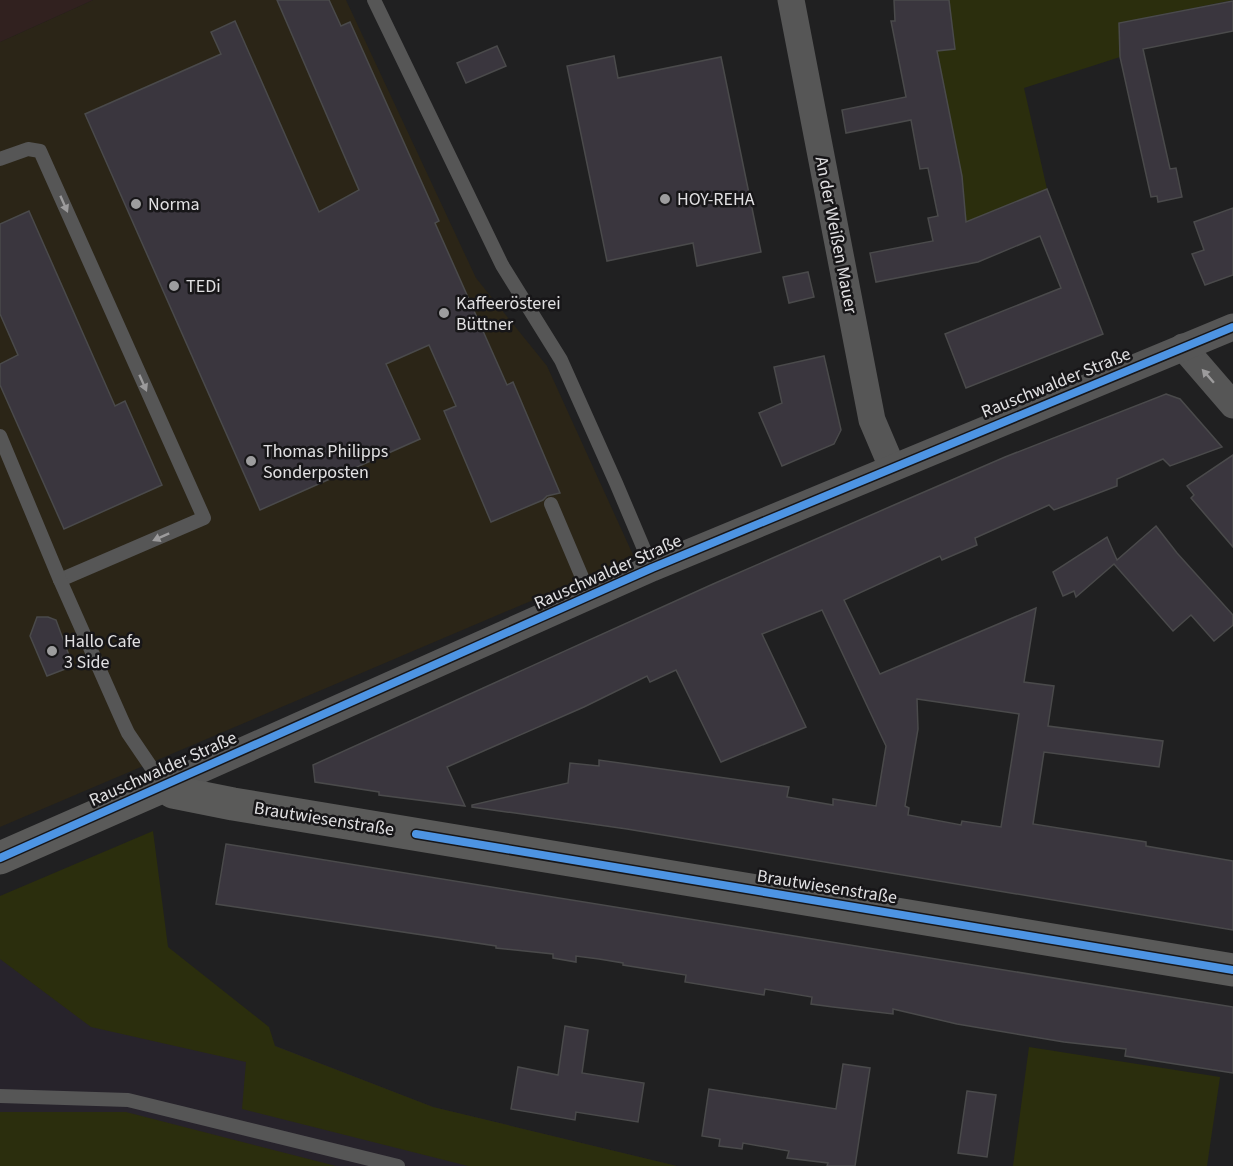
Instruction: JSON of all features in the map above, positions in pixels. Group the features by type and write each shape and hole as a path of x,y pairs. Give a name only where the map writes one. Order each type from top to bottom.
{"main road":[{"name":"Rauschwalder Straße","path":"0,858 164,786"},
{"name":"Brautwiesenstraße","path":"164,786 173,792 233,804 1233,970"}],"street":[{"name":"An der Weißen Mauer","path":"791,0 872,420 892,467"},
{"name":"Rauschwalder Straße","path":"164,786 652,568 1233,327"},
{"path":"1183,347 1233,405"}],"lane":[{"path":"374,0 502,265 561,360 652,568"},
{"path":"0,159 28,149 40,151 204,518 60,580"},
{"path":"0,436 60,580 128,733 164,786"},
{"path":"551,504 590,596"},
{"path":"0,1096 128,1100 398,1166"}],"shaded area":[{"path":"0,0 93,0 0,42"},
{"path":"93,0 346,0 476,278 547,366 634,557 0,827 0,42"},
{"path":"0,939 433,1107 677,1166 0,1166"}],"green space":[{"path":"949,0 1233,0 1119,23 1120,57 1024,88 1047,189 966,222 937,51 955,49"},
{"path":"153,831 168,947 269,1027 275,1046 433,1107 677,1166 468,1166 242,1109 246,1062 91,1027 0,959 0,896"},
{"path":"1029,1047 1220,1077 1207,1166 1013,1166"},
{"path":"0,1112 126,1112 336,1166 0,1166"}],"building":[{"path":"277,0 329,0 341,26 350,22 439,221 435,223 507,385 513,382 560,493 547,496 543,500 491,522 444,411 456,406 429,345 386,364 420,439 260,510 85,114 221,54 211,32 235,21 319,212 359,190"},
{"path":"894,0 949,0 955,49 937,51 962,176 966,222 1047,189 1103,334 966,388 945,334 1061,288 1040,236 978,262 876,282 870,253 933,241 928,218 938,216 928,168 920,169 911,120 846,133 842,110 906,97 891,21 895,21"},
{"path":"1233,1 1233,31 1143,49 1170,169 1176,168 1182,197 1158,202 1157,196 1151,197 1120,57 1119,23"},
{"path":"497,46 506,66 466,83 457,63"},
{"path":"614,56 618,78 721,57 761,252 697,266 693,243 607,261 567,66"},
{"path":"1233,208 1233,275 1205,285 1192,254 1204,250 1194,222"},
{"path":"29,211 115,406 125,401 162,485 64,529 0,385 0,364 18,355 0,314 0,224"},
{"path":"808,272 814,297 789,303 783,277"},
{"path":"824,356 841,430 834,444 782,466 759,413 782,403 774,367"},
{"path":"1166,394 1180,399 1222,447 1170,466 1163,459 1117,479 1117,486 1054,510 1049,505 975,538 977,545 942,560 940,556 844,600 880,674 1036,608 1024,682 1054,686 1048,726 1163,741 1159,767 1044,752 1033,824 1146,842 1146,846 1233,861 1233,930 627,829 472,807 472,805 568,783 570,763 599,766 599,760 789,787 787,797 833,805 833,799 876,806 886,746 822,610 762,634 806,727 721,762 676,670 650,682 647,676 584,707 447,767 465,806 379,795 379,792 315,782 313,765 713,584 1005,457","holes":["917,699 1019,714 1001,827 962,821 961,825 908,815 909,808 905,806 918,729"]},
{"path":"1233,455 1233,547 1191,498 1194,495 1187,486"},
{"path":"1156,526 1233,615 1233,625 1214,641 1191,615 1173,631 1114,564 1076,597 1074,591 1063,596 1053,572 1107,537 1117,560"},
{"name":"Hallo Cafe 3 Side","path":"37,617 56,620 73,666 47,676 30,636"},
{"path":"226,844 1233,1007 1233,1073 1125,1056 1126,1049 1064,1042 957,1024 893,1009 893,1014 833,1007 811,1004 812,997 765,989 764,995 685,982 686,975 599,959 576,956 576,962 553,958 553,954 496,948 496,946 216,904"},
{"path":"565,1026 588,1030 582,1073 644,1083 638,1122 576,1112 575,1120 511,1109 518,1067 558,1075"},
{"path":"843,1064 870,1068 855,1166 827,1166 828,1163 787,1158 789,1151 743,1143 742,1149 719,1146 720,1139 702,1136 709,1089 836,1109"},
{"path":"967,1091 996,1095 987,1157 958,1153"}],"cycle path":[{"path":"0,858 652,568 1233,327"},
{"path":"416,834 1233,970"}],"place":[{"name":"HOY-REHA","path":"665,199"},
{"name":"Norma","path":"136,204"},
{"name":"TEDi","path":"174,286"},
{"name":"Kaffeerösterei Büttner","path":"444,313"},
{"name":"Thomas Philipps Sonderposten","path":"251,461"},
{"name":"Hallo Cafe 3 Side","path":"52,651"}]}
